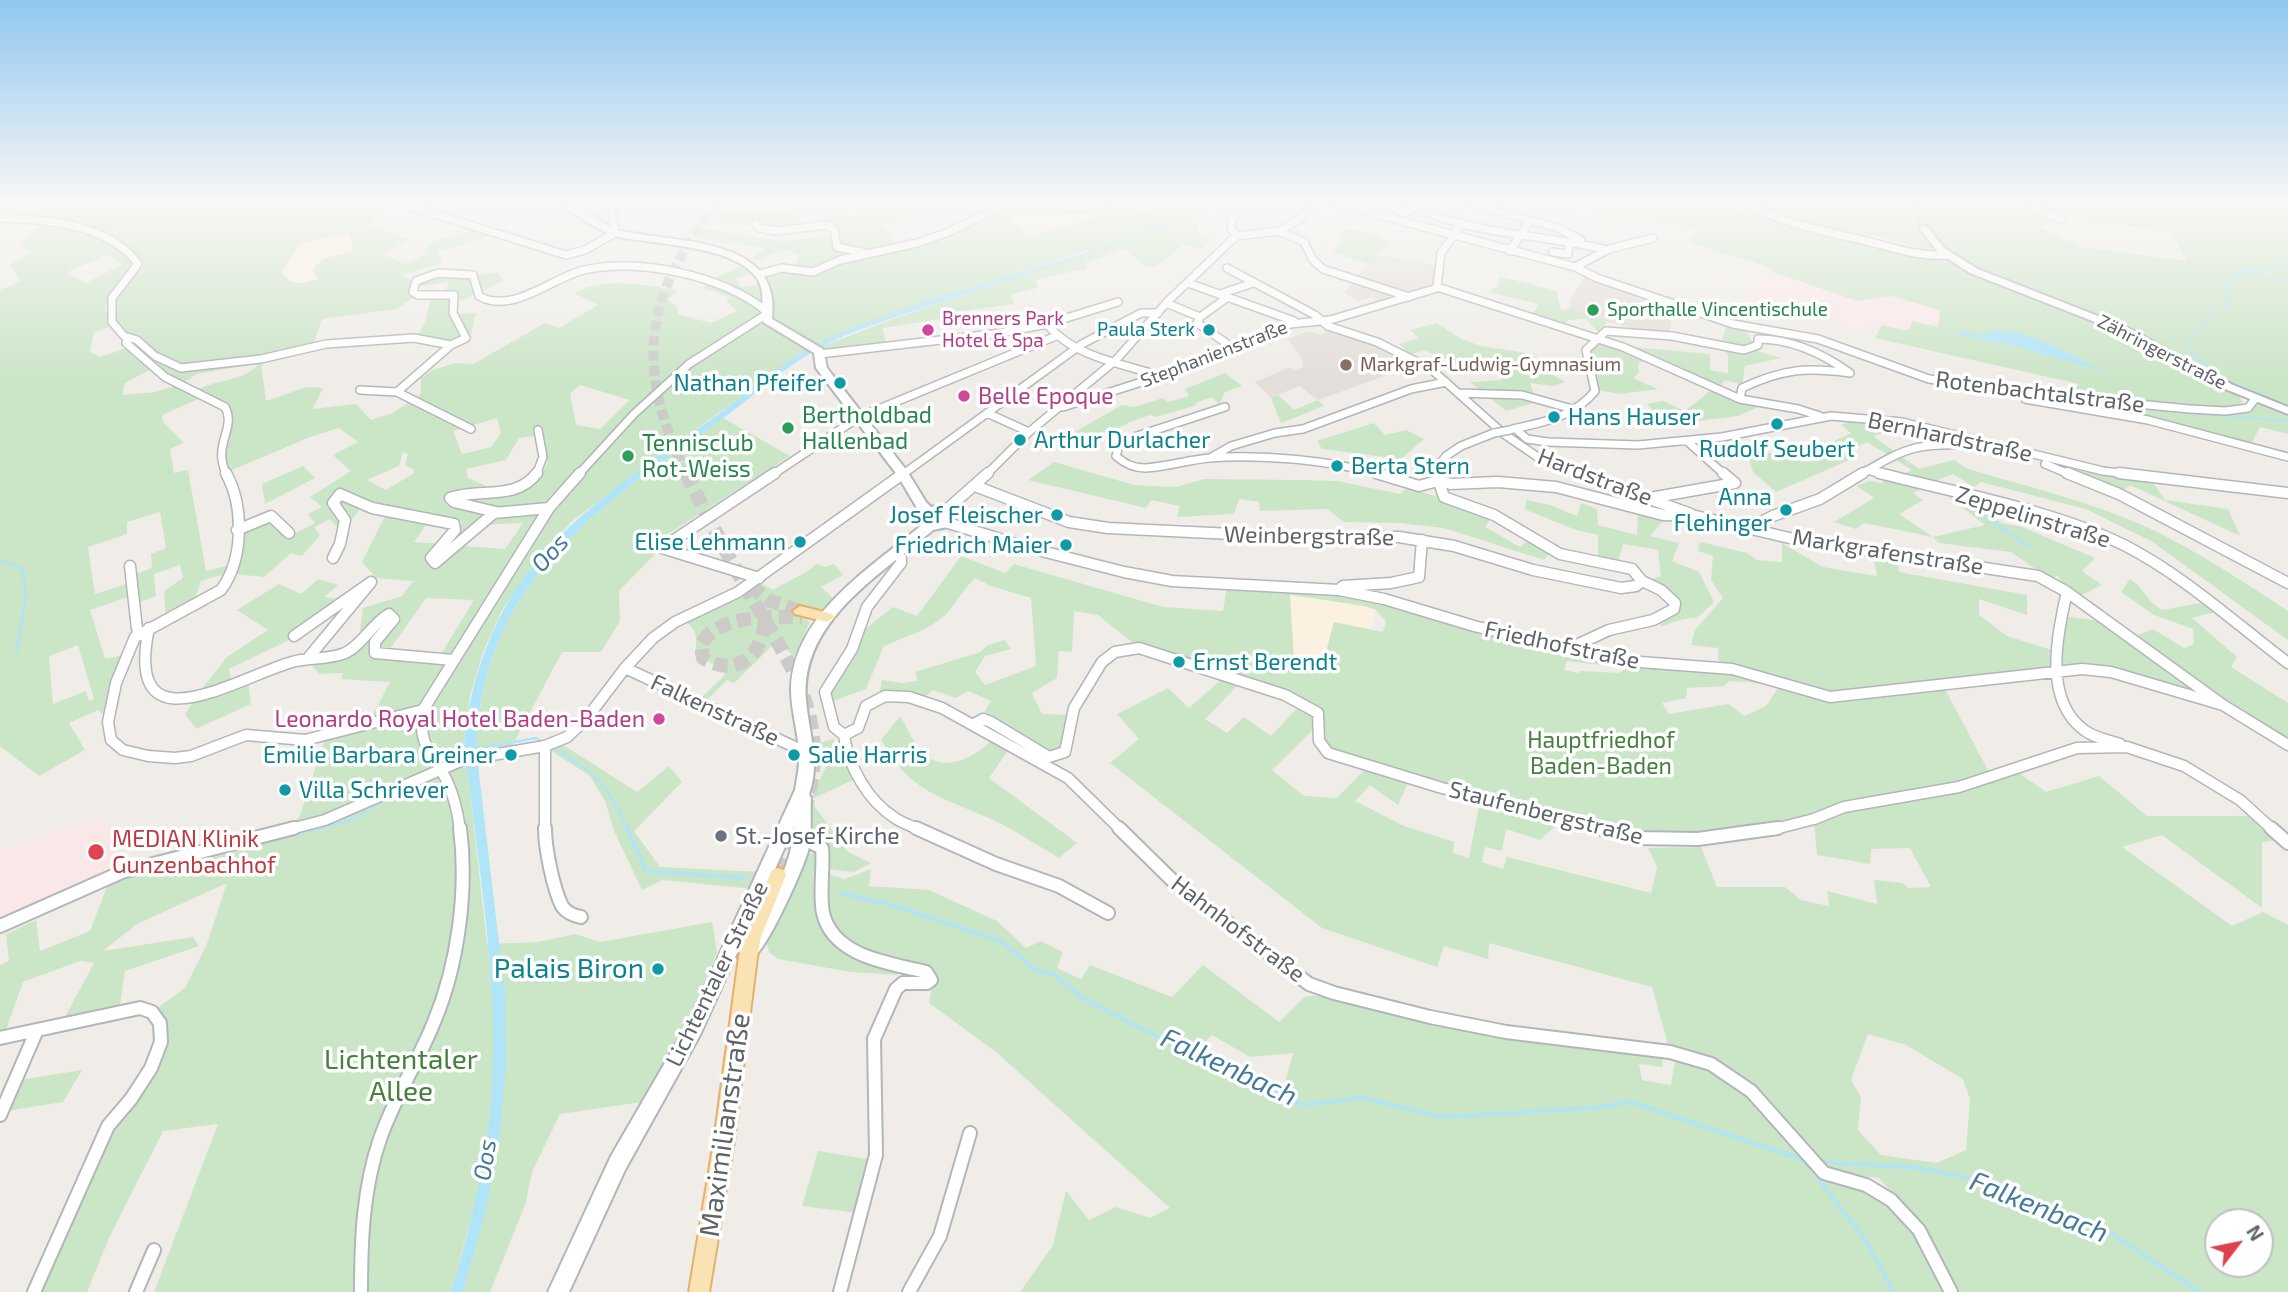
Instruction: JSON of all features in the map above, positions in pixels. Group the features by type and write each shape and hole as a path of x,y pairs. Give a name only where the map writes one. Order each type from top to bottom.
{"main road":[{"path":"743,262 760,274 769,301 766,319 816,350 821,368 902,474 921,505 938,518"},
{"name":"Zähringerstraße","path":"1960,262 1983,275 2097,318 2147,341 2255,399"},
{"path":"2255,399 2288,411"},
{"name":"Lichtentaler Straße","path":"558,1292 618,1163 694,1029 803,790 806,749 799,703 799,680 805,651 825,619 938,518"},
{"path":"801,614 825,619"},
{"name":"Maximilianstraße","path":"748,957 766,928 801,848 803,790"},
{"name":"Maximilianstraße","path":"699,1292 724,1141 748,957 752,937 778,875"}],"street":[{"path":"137,262 136,270 116,293 110,307 114,326 160,359 188,368 261,359 326,344 414,338 451,345"},
{"path":"760,274 782,268 813,272 835,262"},
{"name":"Lichtentaler Straße","path":"938,518 975,486 1029,432 1116,360 1167,303 1209,262"},
{"path":"1316,262 1323,269 1409,297"},
{"path":"1440,262 1437,287 1643,354 1740,399 1798,409 1821,417"},
{"path":"1536,262 1564,270 1577,269 1587,262"},
{"path":"1552,262 1577,269"},
{"path":"361,1292 361,1241 368,1189 380,1140 435,1019 449,970 461,883 454,798 440,768 429,758 422,741 420,726 423,710 549,508 627,422 667,384 704,354 767,313 760,302 731,289 638,266 584,269 497,303 491,303 479,296 473,275 451,272 426,275 413,284 414,294 454,295 453,313 466,340 451,345 397,392"},
{"name":"Hardstraße","path":"1227,268 1328,326 1395,351 1431,369 1523,448 1542,460 1696,516"},
{"name":"Rotenbachtalstraße","path":"1577,269 1695,313 1752,329 1818,339 1928,379 2012,392 2225,411 2248,408 2255,399"},
{"path":"1226,343 1197,323 1200,317 1224,296 1253,282"},
{"path":"1188,283 1279,318 1298,322"},
{"name":"Stephanienstraße","path":"1059,408 1161,376 1298,322 1322,321 1437,287"},
{"path":"816,350 886,346 1001,333 1047,324 1118,302"},
{"path":"1167,303 1200,317"},
{"path":"0,926 122,872 342,815 440,768 463,760 545,746 567,737 587,718 625,668 653,638 675,622 738,592 759,578 1077,348 1141,313 1158,313"},
{"path":"1047,324 1056,336 1077,348 1161,376"},
{"path":"1444,496 1441,480 1435,470 1438,464 1464,444 1576,410 1588,402 1595,391 1586,349 1595,338 1606,331 1672,336 1744,350 1758,345 1758,339 1752,329"},
{"path":"759,578 663,548 859,416 1056,336"},
{"path":"128,338 125,343 152,368 228,408 229,418 220,457 232,487 237,530 235,564 228,583 214,594 145,630 132,644 116,683 108,722 111,740 123,750 175,758 191,756 246,735 305,740 423,710"},
{"path":"1740,399 1742,388 1770,374 1811,368 1850,373 1785,341 1758,339"},
{"path":"1225,407 1128,439 1117,451 1120,461 1133,467 1157,468 1191,463 1210,458 1231,446 1275,433 1303,429 1411,389 1447,382"},
{"path":"360,390 397,392 471,429"},
{"path":"2012,392 2027,400 2148,420 2288,457"},
{"path":"1458,393 1522,395 1576,410"},
{"path":"986,413 1029,432"},
{"name":"Bernhardstraße","path":"1527,439 1594,445 1689,442 1821,417 1869,418 1902,422 2103,471 2288,493"},
{"path":"1513,429 1527,439 1523,448"},
{"path":"538,430 544,457 535,478 504,492 458,494 450,498 454,502 496,512 549,508"},
{"path":"1650,498 1735,483 1689,442"},
{"path":"1750,528 1773,516 1820,499 1900,451 1924,444 1997,446 2017,456 2080,476 2119,494 2185,526 2288,583"},
{"path":"1210,458 1278,459 1359,468 1419,486 1494,515 1560,554 1632,569 1642,581 1670,596 1675,603 1674,609 1653,620 1609,631 1568,649"},
{"name":"Zeppelinstraße","path":"1867,470 2037,513 2123,545 2165,570 2288,663"},
{"path":"1419,486 1441,480"},
{"name":"Markgrafenstraße","path":"1441,480 1450,484 1498,482 1556,487 1663,515 1696,516 1798,540 2038,576 2067,592 2223,705 2288,745"},
{"name":"Weinbergstraße","path":"975,486 1069,522 1108,528 1200,534 1399,537 1474,551 1533,570 1621,588 1636,586 1642,581"},
{"path":"332,558 341,544 345,520 333,503 340,494 372,508 454,524 455,530 431,558 430,561 435,563 445,560 465,534 496,512"},
{"path":"237,530 271,516 289,533"},
{"name":"Friedhofstraße","path":"938,518 954,527 1086,563 1172,581 1339,590 1384,599 1474,626 1614,660 1732,669 1830,697 2057,671 2111,672 2223,705"},
{"path":"1339,590 1343,586 1391,583 1419,577 1422,540"},
{"path":"897,554 901,558 901,564 867,607 852,649 825,692 834,727 844,735 845,751 862,781 881,807 894,818 996,864 1059,886 1108,913"},
{"path":"130,566 136,629 145,630"},
{"path":"294,636 371,582 309,657"},
{"path":"2067,592 2057,682 2068,712 2084,730 2127,747"},
{"path":"145,630 144,667 155,689 177,701 196,698 268,669 309,657 328,658 346,653 380,619 391,614 394,618 373,645 375,653 453,660"},
{"name":"Staufenbergstraße","path":"974,724 983,719 991,722 1044,754 1056,757 1065,752 1074,708 1102,662 1115,652 1139,648 1285,695 1318,713 1319,741 1328,753 1442,788 1637,838 1698,839 1766,831 1814,819 1844,807 1959,787 2077,748 2127,747 2173,762 2215,784 2239,800 2288,843"},
{"name":"Falkenstraße","path":"625,668 799,749 806,749"},
{"name":"Hahnhofstraße","path":"844,735 858,728 866,706 885,696 909,697 942,708 974,724 1068,778 1175,883 1309,984 1334,993 1506,1032 1670,1052 1711,1064 1751,1091 1824,1173 1866,1185 1891,1200 1919,1230 1951,1292"},
{"path":"2077,748 2084,730"},
{"path":"545,746 545,838 563,908 574,916 581,917"},
{"path":"782,837 802,838 822,848 825,923 844,945 859,953 930,976 931,980 927,983 903,983 896,989 874,1039 876,1156 840,1292"},
{"path":"0,1038 140,1009 152,1013 160,1023 161,1042 151,1068 107,1126 34,1292"},
{"path":"0,1115 37,1030"},
{"path":"909,1292 940,1236 970,1133"},
{"path":"136,1292 154,1250"}],"shaded area":[{"path":"288,262 339,262 318,279 301,285 286,279 282,272"},
{"path":"1369,262 1419,262 1438,266 1437,287 1380,302 1373,297 1358,301 1344,293"},
{"path":"1767,271 1857,301 1891,296 1941,310 1939,327 1912,321 1910,329 1901,330 1882,325 1878,332 1742,303"},
{"path":"1585,275 1648,297 1639,305 1672,317 1669,336 1607,322 1570,308 1571,299"},
{"name":"Markgraf-Ludwig-Gymnasium","path":"1328,328 1380,345 1404,357 1378,370 1385,376 1318,400 1299,386 1271,398 1255,382 1290,367 1295,370 1303,367 1303,361 1288,339 1308,331 1322,335"},
{"path":"1290,594 1376,610 1370,630 1334,622 1323,664 1293,659"},
{"path":"107,821 123,845 122,872 0,926 0,851 71,825"}],"green space":[{"name":"Lichtentaler Allee","path":"14,262 89,262 67,272 86,283 123,264 120,262 133,262 105,306 109,327 94,332 90,352 100,357 129,347 125,342 127,338 115,329 109,310 138,264 288,262 282,272 289,280 298,283 318,279 312,270 320,262 442,262 402,275 413,282 409,291 414,297 397,309 322,319 312,349 261,362 266,401 307,387 323,388 313,409 356,404 371,420 393,413 421,394 421,378 435,369 456,363 473,364 545,323 559,328 598,305 574,293 599,285 626,283 679,291 667,299 677,307 678,314 711,323 737,311 726,301 730,297 703,288 721,275 743,265 753,272 736,279 742,287 762,284 767,300 760,301 739,291 736,294 748,297 762,308 761,317 766,314 769,301 760,274 782,268 793,269 796,262 1050,262 864,325 799,354 573,520 530,569 501,612 483,652 470,696 464,738 487,944 538,942 575,934 600,942 712,922 717,952 690,1016 642,1102 560,1114 532,1172 525,1205 490,1292 463,1292 484,1214 472,1215 451,1292 154,1292 218,1124 163,1131 110,1236 87,1292 34,1292 96,1148 113,1118 145,1077 157,1055 161,1030 152,1012 185,988 207,944 227,883 137,924 103,951 193,937 199,946 125,971 120,1006 65,1017 94,963 80,961 23,982 6,1030 0,1031 0,965 9,961 6,934 36,920 40,951 90,931 108,884 241,850 299,818 325,739 367,726 390,682 341,679 343,673 319,674 312,665 344,659 359,638 363,608 402,596 413,581 376,578 362,562 385,516 428,522 414,542 443,544 463,522 407,515 365,504 341,532 330,519 314,527 320,535 302,556 291,553 264,577 235,574 239,530 270,517 288,537 315,523 308,514 322,507 310,497 351,471 333,455 358,442 339,428 310,437 225,473 220,457 229,418 224,405 205,396 162,415 163,422 184,443 170,449 174,473 188,470 206,571 234,564 231,572 201,581 193,603 166,618 164,591 183,578 180,565 154,574 156,596 139,602 136,574 152,568 151,554 166,548 160,512 127,522 127,534 88,547 95,594 126,584 128,597 90,610 105,659 124,655 106,717 98,710 69,723 85,750 39,776 0,746 0,290 21,281 9,265","holes":["260,363 245,374 195,391 181,384 197,374","152,369 180,384 156,392 122,395 125,383","580,385 630,400 600,429 576,425 570,393","497,418 501,433 491,447 462,454 453,431","543,435 548,463 535,483 505,494 458,498 478,505 474,509 449,503 445,495 488,494 493,489 468,478 466,469 506,460 519,438","403,452 408,454 405,465 413,469 414,473 386,490 367,480 399,466","523,523 505,549 463,546 482,525","426,598 474,600 438,659 383,659","78,645 94,699 89,701 86,691 53,704 49,656"]},
{"path":"1059,262 1087,262 1088,268 1036,280 1038,288 1011,294 1014,304 948,313 939,319 883,328 886,346 830,353 823,346"},
{"path":"1141,262 1162,262 1160,264 1148,268"},
{"path":"1754,262 1953,262 2005,286 2107,325 2237,393 2243,402 2234,406 2204,408 2232,413 2259,403 2288,413 2288,434 2260,427 2251,444 2157,420 2066,403 2055,394 2036,391 2040,388 2072,393 2079,384 1875,338 1882,325 1901,330 1910,329 1912,321 1938,327 1940,310 1891,296 1857,301 1772,272 1773,268"},
{"path":"1966,262 2288,262 2288,407 2217,378 2115,323"},
{"path":"497,272 504,281 458,302 458,314 476,313 471,335 460,336 449,343 416,337 425,323 431,297 442,295 450,282 416,287 420,280 445,274 479,275"},
{"path":"1499,276 1557,291 1561,311 1570,308 1607,322 1599,333 1586,319 1568,320 1564,326 1531,316 1538,304 1488,292 1499,286"},
{"path":"1437,323 1462,339 1481,346 1526,353 1559,367 1550,373 1565,382 1554,386 1530,383 1537,402 1506,411 1470,382 1502,380 1495,364 1462,365 1423,350 1410,355 1399,344 1419,338 1410,330"},
{"path":"1726,327 1747,331 1757,351 1781,358 1745,366 1742,384 1725,380 1718,389 1681,367 1633,347 1710,354 1710,370 1728,373 1728,356 1721,344"},
{"path":"1597,340 1649,359 1638,364 1639,373 1633,378 1658,389 1619,394 1598,390 1589,351"},
{"path":"1225,373 1242,386 1225,392 1219,405 1212,397 1196,403 1195,406 1155,417 1150,415 1109,433 1103,431 1082,450 1043,439 1050,432 1066,437 1122,405 1134,407 1163,398 1168,402 1189,396 1185,389"},
{"path":"1710,391 1760,406 1738,416 1665,425 1647,404 1663,401 1685,411"},
{"path":"1278,395 1294,410 1318,400 1324,406 1281,423 1271,398"},
{"path":"723,418 790,456 646,548 657,552 619,591 620,621 601,652 562,652 509,752 477,757 482,697 497,644 521,598 553,557 590,519 632,484"},
{"path":"1852,421 1895,424 1898,429 1873,436 1919,469 1954,460 1968,469 2107,511 2169,538 2288,611 2288,640 2151,541 2086,509 1981,482 1974,487 1953,474 1937,480 2002,523 2022,527 2095,558 2082,571 2102,585 2078,597 2064,586 2058,576 2050,579 2011,552 1939,543 1933,537 1985,525 1933,485 1899,476 1912,470 1867,442 1847,451 1856,457 1776,492 1753,472 1749,458 1778,451 1798,461 1821,460 1814,451 1851,433 1841,425"},
{"path":"1374,423 1385,435 1406,430 1424,439 1401,459 1322,449 1317,441"},
{"path":"2046,461 2086,472 2152,481 2165,500 2228,509 2240,536 2130,485 2121,492 2083,474"},
{"path":"1054,462 1134,485 1176,487 1204,479 1301,480 1338,481 1400,494 1406,488 1435,496 1491,518 1485,527 1520,547 1528,540 1549,553 1544,560 1444,528 1399,523 1344,522 1327,509 1260,511 1259,502 1239,499 1234,514 1177,517 1180,506 1151,500 1146,508 1028,480"},
{"path":"303,466 315,478 265,504 262,484"},
{"path":"1887,480 1923,488 1913,493 1923,500 1899,514 1933,537 1864,523 1856,529 1834,522 1874,498 1857,486 1869,481 1881,483"},
{"path":"1527,500 1550,505 1577,516 1581,503 1597,509 1598,525 1637,535 1638,511 1666,518 1650,536 1679,543 1672,561 1699,572 1714,602 1697,618 1683,619 1662,626 1655,621 1676,610 1650,580 1661,576 1658,550 1623,544 1618,562 1598,558 1598,535 1576,530 1524,509"},
{"name":"Hauptfriedhof Baden-Baden","path":"1700,542 1747,553 1757,560 1782,562 1782,543 1823,567 1877,576 1873,554 1897,558 1899,572 2027,595 2027,615 1979,599 1979,615 2007,636 2058,652 2062,616 2108,622 2223,705 2093,670 1830,697 1759,678 1758,683 1729,681 1724,686 1687,688 1686,698 1662,703 1669,714 1729,704 1744,716 1766,706 1780,685 1838,703 1944,687 1991,776 2013,769 2046,792 2099,776 2147,816 2249,816 2278,840 2262,842 2262,908 2162,835 2122,847 2232,926 2263,912 2288,925 2288,1292 1020,1292 1053,1245 1066,1191 1089,1220 1116,1207 1150,1218 1170,1208 996,1052 929,1003 933,979 902,964 897,975 851,972 778,959 769,952 765,939 805,853 817,854 825,873 845,879 871,869 869,886 929,890 997,921 1026,948 1041,941 1063,952 1057,968 1081,979 1090,965 1172,997 1203,965 1279,1022 1304,997 1334,993 1430,1017 1661,1051 1663,1067 1639,1064 1642,1080 1671,1085 1675,1059 1670,1052 1652,987 1489,943 1488,959 1444,946 1437,967 1322,928 1110,763 1139,739 1117,714 1168,688 1189,708 1222,679 1238,685 1205,719 1227,733 1244,717 1271,736 1301,704 1139,648 1098,615 1074,611 1072,652 1059,651 1057,678 1032,693 1042,714 1070,715 1068,746 1056,756 982,716 991,701 968,691 956,698 933,690 924,698 879,695 882,680 903,683 918,681 915,672 981,652 986,646 1005,640 1011,649 985,656 975,672 985,685 1036,666 1031,598 991,586 975,578 942,618 884,646 866,689 831,702 829,692 864,630 893,607 917,616 961,556 1005,573 1014,564 1163,607 1223,611 1227,586 1338,589 1614,660 1609,666 1567,661 1564,670 1578,673 1618,673 1637,664 1719,664 1718,648 1691,645 1695,630 1723,598 1711,580 1713,556 1698,551","holes":["1290,595 1376,610 1386,622 1383,632 1334,622 1323,663 1294,659","1318,725 1328,753 1367,767 1337,798 1304,796 1272,770","1410,778 1637,838 1766,831 1814,820 1817,855 1870,864 1871,849 1910,848 1931,887 1908,888 1902,883 1874,880 1877,904 1827,891 1829,906 1801,900 1785,887 1717,887 1701,847 1648,848 1657,867 1651,893 1507,857 1503,869 1482,862 1485,847 1502,851 1506,829 1540,840 1557,825 1556,821 1480,801 1469,858 1453,853 1454,842 1404,826 1355,801 1370,785 1398,805","1868,1034 1906,1045 1963,1079 1970,1099 1966,1150 1937,1163 1881,1155 1858,1130 1861,1097 1851,1080","1212,1035 1250,1057 1293,1053 1282,1094 1194,1053","1842,1174 1879,1178 1926,1232 1871,1191 1833,1184"]},
{"path":"817,564 825,567 834,564 843,575 821,587 834,599 823,609 801,609 798,615 810,622 795,656 781,646 771,647 734,683 727,680 706,701 701,698 724,676 725,669 695,656 695,635 684,620 760,583 773,590"},
{"path":"318,579 338,585 324,597 341,599 289,640 229,669 231,681 197,695 227,657 268,630 237,610 279,584 301,594"},
{"path":"2130,579 2162,610 2201,603 2214,612 2192,618 2237,657 2231,667 2288,703 2288,738 2133,637 2153,629 2184,648 2194,644 2193,629 2154,615 2121,592"},
{"path":"248,681 251,704 196,729 185,714 193,702"},
{"path":"900,716 920,751 933,760 951,763 960,760 993,739 1010,748 989,778 1077,843 1059,858 1003,825 920,785 906,774 881,740"},
{"path":"833,739 853,780 810,800 826,767 816,744"},
{"path":"560,743 637,792 669,766 682,782 634,831 660,867 762,872 754,889 663,880 642,890 614,831 606,803 590,776 550,750"},
{"path":"810,800 848,852 871,863 854,872 827,869 823,844 804,836"},
{"path":"82,1070 63,1102 7,1111 20,1080"},
{"path":"818,1151 867,1159 857,1213 802,1206"}],"water":[{"name":"Oos","path":"1052,262 1063,262 869,326 816,350 787,369 629,487 588,521 551,559 520,600 497,646 482,698 477,757 505,994 506,1064 500,1130 485,1213 463,1292 451,1292 480,1181 492,1095 493,1026 488,943 464,738 476,679 494,629 518,587 547,550 619,485 814,345 926,301"},
{"path":"1958,331 1979,335 1997,331 2019,333 2048,343 2104,372 2013,345 1957,335"}],"waterway":[{"path":"2224,308 2230,305 2227,294 2232,276 2243,271 2279,269 2278,265 2287,262"},
{"path":"2238,275 2261,275 2288,285"},
{"path":"2187,344 2212,312 2218,310"},
{"path":"2188,349 2220,378 2288,406"},
{"path":"2175,412 2288,421"},
{"path":"1987,518 2030,547"},
{"path":"0,560 23,569 26,597 16,653"},
{"name":"Falkenbach","path":"476,749 536,738 541,741"},
{"name":"Falkenbach","path":"559,752 594,776 615,803 628,830"},
{"path":"312,830 348,821 390,797"},
{"path":"238,848 319,828"},
{"name":"Falkenbach","path":"627,828 646,871 745,878"},
{"name":"Falkenbach","path":"841,893 899,907 1001,941 1035,970 1055,975 1081,997 1146,1031 1303,1105 1362,1098 1442,1117 1592,1108 1631,1102 1806,1161"},
{"name":"Falkenbach","path":"1803,1161 1810,1168"},
{"name":"Falkenbach","path":"1822,1162 1918,1168 1990,1182 2101,1227 2200,1292"},
{"path":"1819,1180 1866,1241 1894,1292"}],"tunnel":[{"path":"678,262 662,301 655,333 654,366 659,400 670,436 687,475"},
{"path":"687,475 763,618"},
{"path":"750,586 770,601 800,611"},
{"path":"763,618 802,617"},
{"path":"763,618 796,678 813,732 814,761 809,794 798,830"},
{"path":"763,618 732,622 709,634 701,644 703,658 726,666 745,661 758,645 765,622"},
{"path":"778,875 798,828"}],"place":[{"name":"Sporthalle Vincentischule","path":"1593,310"},
{"name":"Brenners Park Hotel & Spa","path":"928,330"},
{"name":"Paula Sterk","path":"1209,330"},
{"name":"Markgraf-Ludwig-Gymnasium","path":"1346,365"},
{"name":"Nathan Pfeifer","path":"840,383"},
{"name":"Belle Epoque","path":"964,396"},
{"name":"Hans Hauser","path":"1554,417"},
{"name":"Rudolf Seubert","path":"1777,424"},
{"name":"Bertholdbad Hallenbad","path":"788,428"},
{"name":"Arthur Durlacher","path":"1020,440"},
{"name":"Tennisclub Rot-Weiss","path":"628,456"},
{"name":"Berta Stern","path":"1337,466"},
{"name":"Anna Flehinger","path":"1786,510"},
{"name":"Josef Fleischer","path":"1057,515"},
{"name":"Elise Lehmann","path":"800,542"},
{"name":"Friedrich Maier","path":"1066,545"},
{"name":"Ernst Berendt","path":"1179,662"},
{"name":"Leonardo Royal Hotel Baden-Baden","path":"659,719"},
{"name":"Emilie Barbara Greiner","path":"511,755"},
{"name":"Salie Harris","path":"794,755"},
{"name":"Villa Schriever","path":"285,790"},
{"name":"St.-Josef-Kirche","path":"721,836"},
{"name":"MEDIAN Klinik Gunzenbachhof","path":"96,852"},
{"name":"Palais Biron","path":"658,969"}]}
